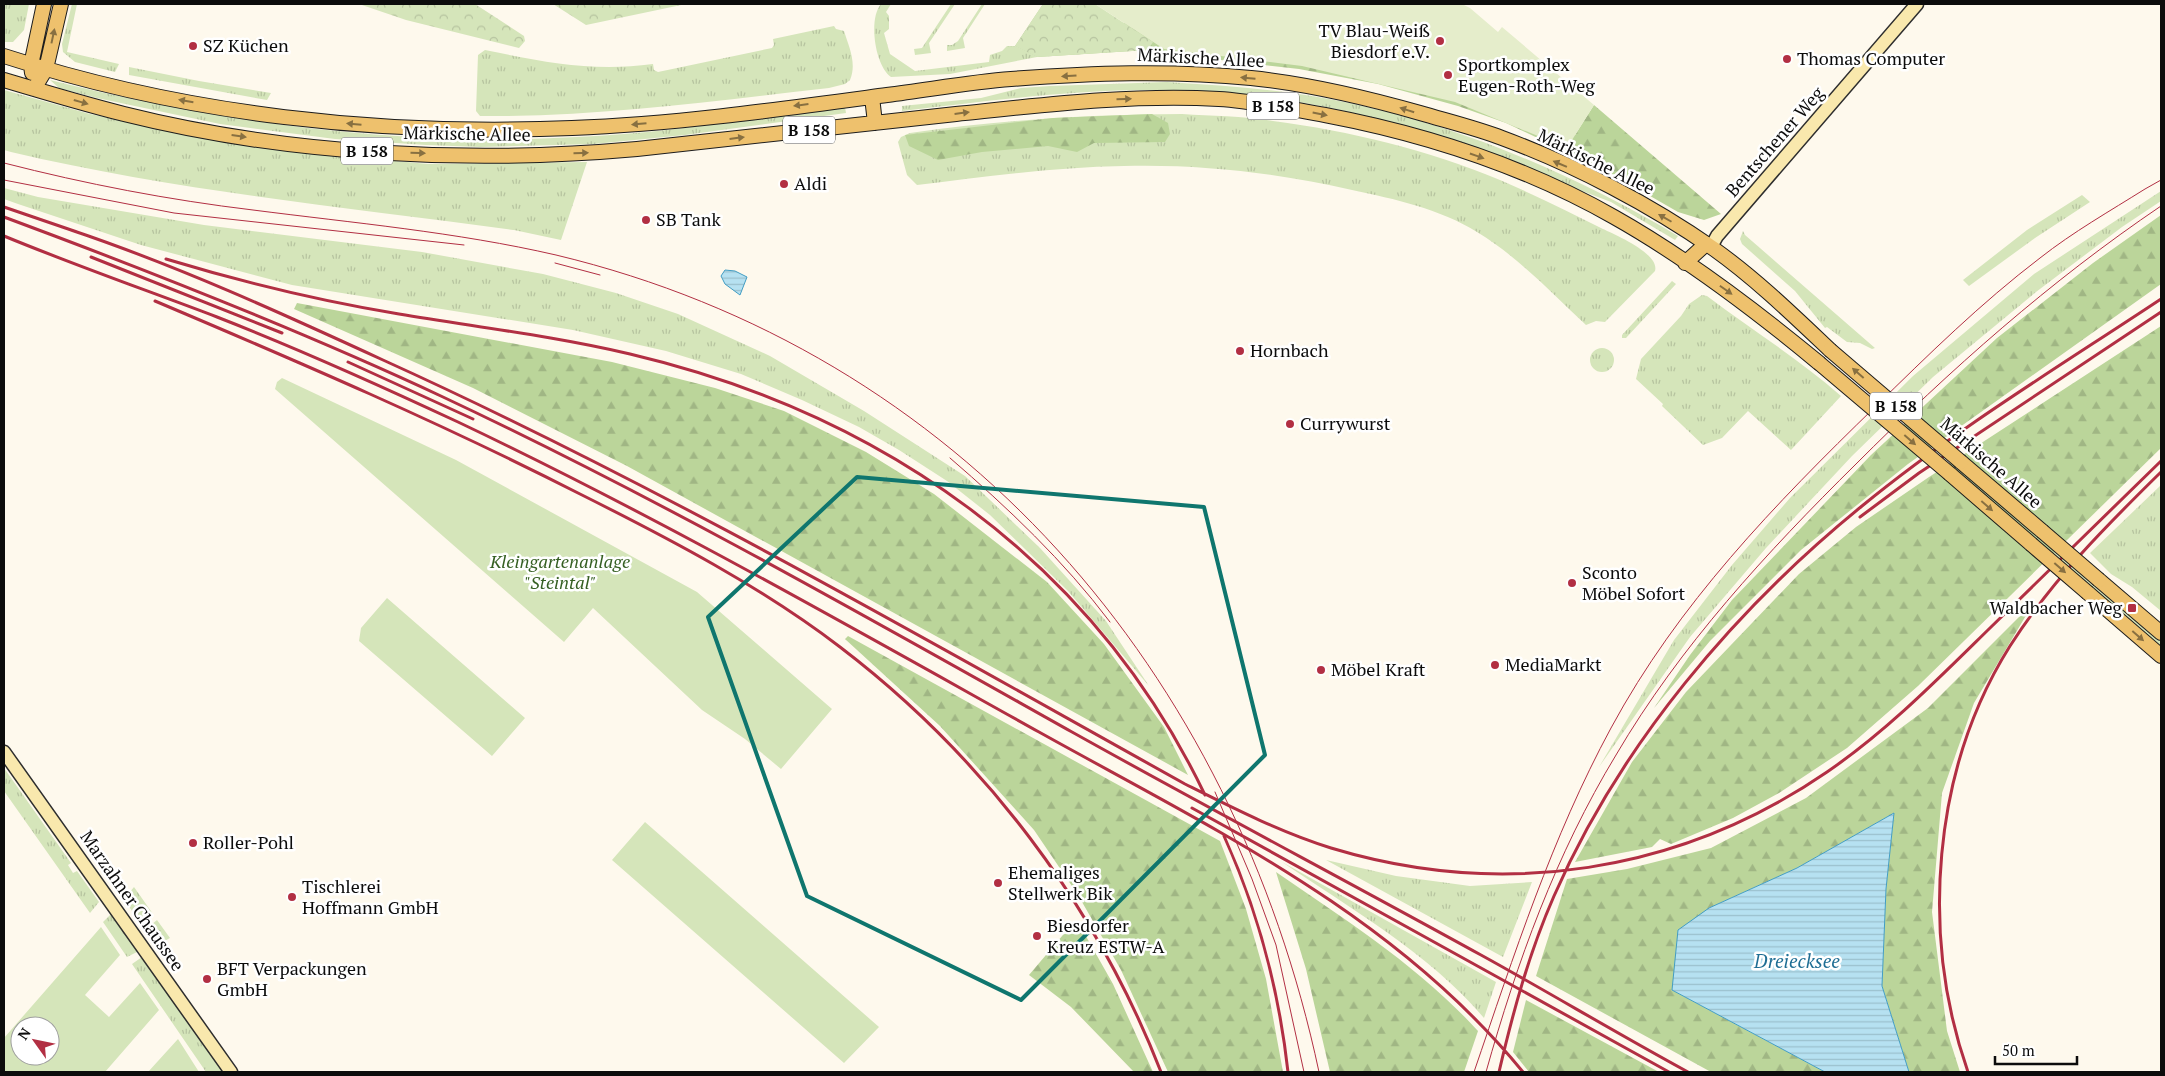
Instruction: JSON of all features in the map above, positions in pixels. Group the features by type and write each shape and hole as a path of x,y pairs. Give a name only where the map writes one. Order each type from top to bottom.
{"main road":[{"path":"34,89 31,65 44,4"},
{"path":"34,89 46,69 61,4"},
{"name":"Märkische Allee","path":"4,56 46,69 129,89 214,106 320,121 426,130 616,126 872,97 1008,79 1136,72 1253,78 1334,90 1371,99 1501,137 1604,184 1711,242 1830,350 2161,633"},
{"name":"Märkische Allee","path":"4,80 125,115 212,132 298,144 416,153 492,155 592,153 1055,103 1126,99 1220,99 1290,109 1399,132 1504,165 1608,213 1751,308 1819,362 2161,656"},
{"path":"872,97 875,122"},
{"path":"1691,267 1711,242"}],"street":[{"name":"Bentschener Weg","path":"1711,242 1917,4"},
{"name":"Marzahner Chaussee","path":"4,752 231,1072"}],"highlighted area":[{"path":"857,477 1204,507 1265,755 1021,1000 807,896 708,617"}],"green space":[{"path":"4,4 29,4 24,30 13,42 4,42"},
{"path":"72,4 77,4 67,52 119,64 115,72 75,62 63,52 62,44"},
{"path":"359,4 475,4 524,36 525,41 519,48 406,20"},
{"path":"553,4 686,4 586,25"},
{"path":"881,4 891,4 886,12 889,16 889,29 884,33 890,54 915,71 989,62 990,55 1002,51 1007,46 1015,46 1037,57 950,74 891,77 881,63 875,42 875,20"},
{"path":"951,4 955,4 929,43 931,53 915,55 914,49 922,48"},
{"path":"982,4 985,4 963,38 965,48 947,51 947,45 952,45 958,41"},
{"path":"1043,4 1120,26 1129,18 1232,30 1575,135 1594,105 1721,214 1704,220 1678,212 1605,170 1506,123 1458,106 1378,84 1299,69 1148,50 1037,57 1015,46"},
{"path":"1043,4 1095,4 1153,42 1148,50 1037,57 1015,46"},
{"name":"Sportkomplex Eugen-Roth-Weg","path":"1095,4 1462,4 1470,8 1498,32 1502,27 1594,105 1567,148 1455,102 1302,66 1164,49"},
{"path":"834,26 836,29 844,31 852,55 853,67 850,80 845,84 829,88 699,103 568,114 480,116 476,111 478,55 485,50 548,62 589,66 609,67 653,64 654,70 658,72 772,48 774,45 773,39"},
{"path":"129,67 271,93 267,100 129,75"},
{"path":"50,80 115,95 246,120 378,135 444,138 510,139 611,135 678,129 845,107 846,113 685,135 594,144 480,147 426,145 335,139 220,124 97,98 59,88"},
{"path":"1167,82 1292,93 1343,102 1443,128 1492,145 1540,165 1587,187 1678,236 1675,240 1611,202 1480,151 1377,119 1325,107 1272,98 1217,92 1162,90 1097,91 1032,96 902,111 902,106 981,98 1021,88"},
{"path":"4,90 90,114 214,140 288,151 428,164 587,162 561,240 514,230 198,188 73,166 11,152 4,150"},
{"path":"1152,114 1168,123 1170,134 1165,142 1094,143 1077,152 1048,146 982,152 938,160 909,146 905,135 1053,118"},
{"path":"1182,114 1250,118 1331,130 1388,143 1473,169 1552,204 1626,240 1651,258 1655,265 1655,271 1605,322 1596,321 1586,325 1534,276 1492,242 1448,217 1401,201 1267,174 1210,168 1153,166 1072,168 917,185 907,175 898,142 901,137 910,133 1012,121 1114,115"},
{"path":"4,188 38,197 204,225 422,252 543,274 616,293 678,314 770,356 864,411 965,476 1040,548 1106,621 1149,686 1068,591 990,515 947,481 899,450 859,427 802,400 741,374 666,351 573,330 292,285 141,245 4,199"},
{"path":"2161,191 2161,201 2122,227 2036,292 1933,377 1852,456 1766,548 1690,637 1599,767 1674,640 1732,565 1790,498 1913,376 2034,274"},
{"path":"2082,195 2090,202 2035,238 1969,286 1963,280 2027,230"},
{"path":"2161,215 2161,284 1908,464 1801,550 1710,641 1654,708 1690,655 1732,600 1871,455 1997,338 2093,263"},
{"path":"1743,231 1745,235 1875,348 1872,349 1860,343 1847,342 1827,327 1825,328 1795,291 1742,244 1740,239"},
{"path":"1672,281 1676,284 1626,338 1622,338 1622,335"},
{"path":"1702,295 1707,296 1792,357 1841,396 1791,450 1748,411 1722,438 1703,445 1636,379 1641,359 1681,316 1689,304"},
{"path":"297,303 612,362 715,388 784,411 866,452 934,494 1047,582 1104,644 1164,727 1188,775 627,466 473,388 294,309"},
{"path":"2161,326 2161,448 1918,686 1847,748 1779,793 1733,818 1671,844 1660,839 1652,847 1575,862 1632,762 1686,692 1799,574 1856,527 1929,477"},
{"path":"1602,348 1611,351 1614,360 1611,369 1602,372 1593,369 1590,360 1593,351"},
{"name":"Kleingartenanlage \"Steintal\"","path":"282,378 456,460 697,592 832,709 781,769 745,739 702,710 593,608 564,642 275,389 277,382"},
{"path":"2161,485 2161,611 2132,587 2111,574 2090,553"},
{"path":"2035,534 2161,642 2161,647 2044,546"},
{"path":"387,598 525,718 492,756 359,641 361,628"},
{"path":"2034,602 1974,703 1942,793 1932,912 1947,1031 1960,1072 1909,1072 1882,986 1886,889 1894,813 1797,868 1709,908 1672,990 1825,1072 1711,1072 1536,976 1567,879 1627,869 1711,848 1806,798 1928,708"},
{"path":"848,636 1220,841 1246,909 1266,979 1283,1072 1168,1072 1121,970 1078,895 1034,830 940,726 845,639"},
{"path":"4,768 71,863 68,865 73,873 77,871 99,902 90,913 4,791"},
{"path":"645,822 879,1027 844,1063 612,860"},
{"path":"1326,860 1396,876 1470,886 1532,882 1503,957"},
{"path":"1282,862 1496,982 1484,1018 1439,973 1414,952"},
{"path":"1276,872 1407,965 1456,1008 1478,1031 1464,1072 1330,1072 1306,969"},
{"path":"134,887 153,914 141,923 127,904 129,893"},
{"path":"110,915 113,916 139,951 127,957 103,922"},
{"path":"157,920 170,938 157,945 146,929"},
{"path":"101,927 120,955 85,995 109,1017 140,983 159,1010 105,1072 4,1072 4,1038 10,1031 10,1066 60,1066 60,1016 23,1016"},
{"path":"1068,929 1083,931 1113,984 1153,1072 1134,1072 1071,1007 1029,975"},
{"path":"142,957 224,1072 206,1072 132,964"},
{"path":"1526,1000 1659,1072 1529,1072 1513,1052"},
{"path":"178,1039 199,1072 148,1072"}],"water":[{"path":"725,270 735,271 747,277 740,295 725,284 721,276"},
{"name":"Dreiecksee","path":"1894,813 1886,889 1882,986 1909,1072 1825,1072 1672,990 1678,930 1709,908 1797,868"}],"tram line":[{"path":"4,163 66,178 159,196 222,206 443,234 556,255 702,302 834,367 953,451 1058,550 1147,663 1221,789 1278,926 1319,1072"},
{"path":"4,180 174,213 464,245"},
{"path":"1474,1072 1535,897 1570,811 1611,728 1637,683 1666,639 1731,557 1765,518 1955,330 2018,275 2065,239 2161,180"},
{"path":"1486,1072 1525,949 1540,909 1575,831 1594,793 1641,715 1697,638 1790,531 1928,395 2002,328 2041,296 2161,206"},
{"path":"555,263 600,275"},
{"path":"950,458 993,496 1054,556 1110,622"},
{"path":"1215,792 1252,879 1276,945 1304,1072"}],"railway":[{"path":"4,207 77,232"},
{"path":"4,217 170,280 335,348 443,397 603,476 839,602 1123,760 1481,955 1688,1072"},
{"path":"71,230 151,259 268,308 486,408 588,458 888,618 1185,784 1257,819 1293,835 1331,848 1396,864 1460,872 1525,873 1588,867 1651,854 1712,834 1771,806 1827,772 1912,704 2161,461"},
{"path":"4,236 248,329 399,394 605,495 823,612 1170,804 1298,879 1359,921 1417,966 1472,1016 1523,1072"},
{"path":"91,257 282,333"},
{"path":"166,259 252,283 340,303 544,337 630,354 722,380 809,415 892,457 969,508 1039,567 1103,635 1158,711 1205,795"},
{"path":"1499,1072 1529,961 1554,896 1581,840 1612,786 1647,734 1685,683 1726,635 1815,546 1898,478 1971,424 2161,299"},
{"path":"155,301 422,418 614,511 714,564 810,625 840,647 892,690 941,736 987,785 1030,838 1069,893 1104,950 1134,1010 1161,1072"},
{"path":"1860,517 1919,473 2161,312"},
{"path":"348,362 473,419"},
{"path":"1968,1072 1953,1019 1943,965 1940,910 1942,854 1950,799 1964,746 1984,694 2010,646 2026,622 2081,554 2161,472"},
{"path":"1192,808 1669,1072"},
{"path":"1224,836 1257,922 1273,982 1288,1072"}],"place":[{"name":"TV Blau-Weiß Biesdorf e.V.","path":"1440,41"},
{"name":"SZ Küchen","path":"193,46"},
{"name":"Thomas Computer","path":"1787,59"},
{"name":"Sportkomplex Eugen-Roth-Weg","path":"1448,75"},
{"name":"Aldi","path":"784,184"},
{"name":"SB Tank","path":"646,220"},
{"name":"Hornbach","path":"1240,351"},
{"name":"Currywurst","path":"1290,424"},
{"name":"Sconto Möbel Sofort","path":"1572,583"},
{"name":"Waldbacher Weg","path":"2132,608"},
{"name":"MediaMarkt","path":"1495,665"},
{"name":"Möbel Kraft","path":"1321,670"},
{"name":"Roller-Pohl","path":"193,843"},
{"name":"Ehemaliges Stellwerk Bik","path":"998,883"},
{"name":"Tischlerei Hoffmann GmbH","path":"292,897"},
{"name":"Biesdorfer Kreuz ESTW-A","path":"1037,936"},
{"name":"BFT Verpackungen GmbH","path":"207,979"}]}
